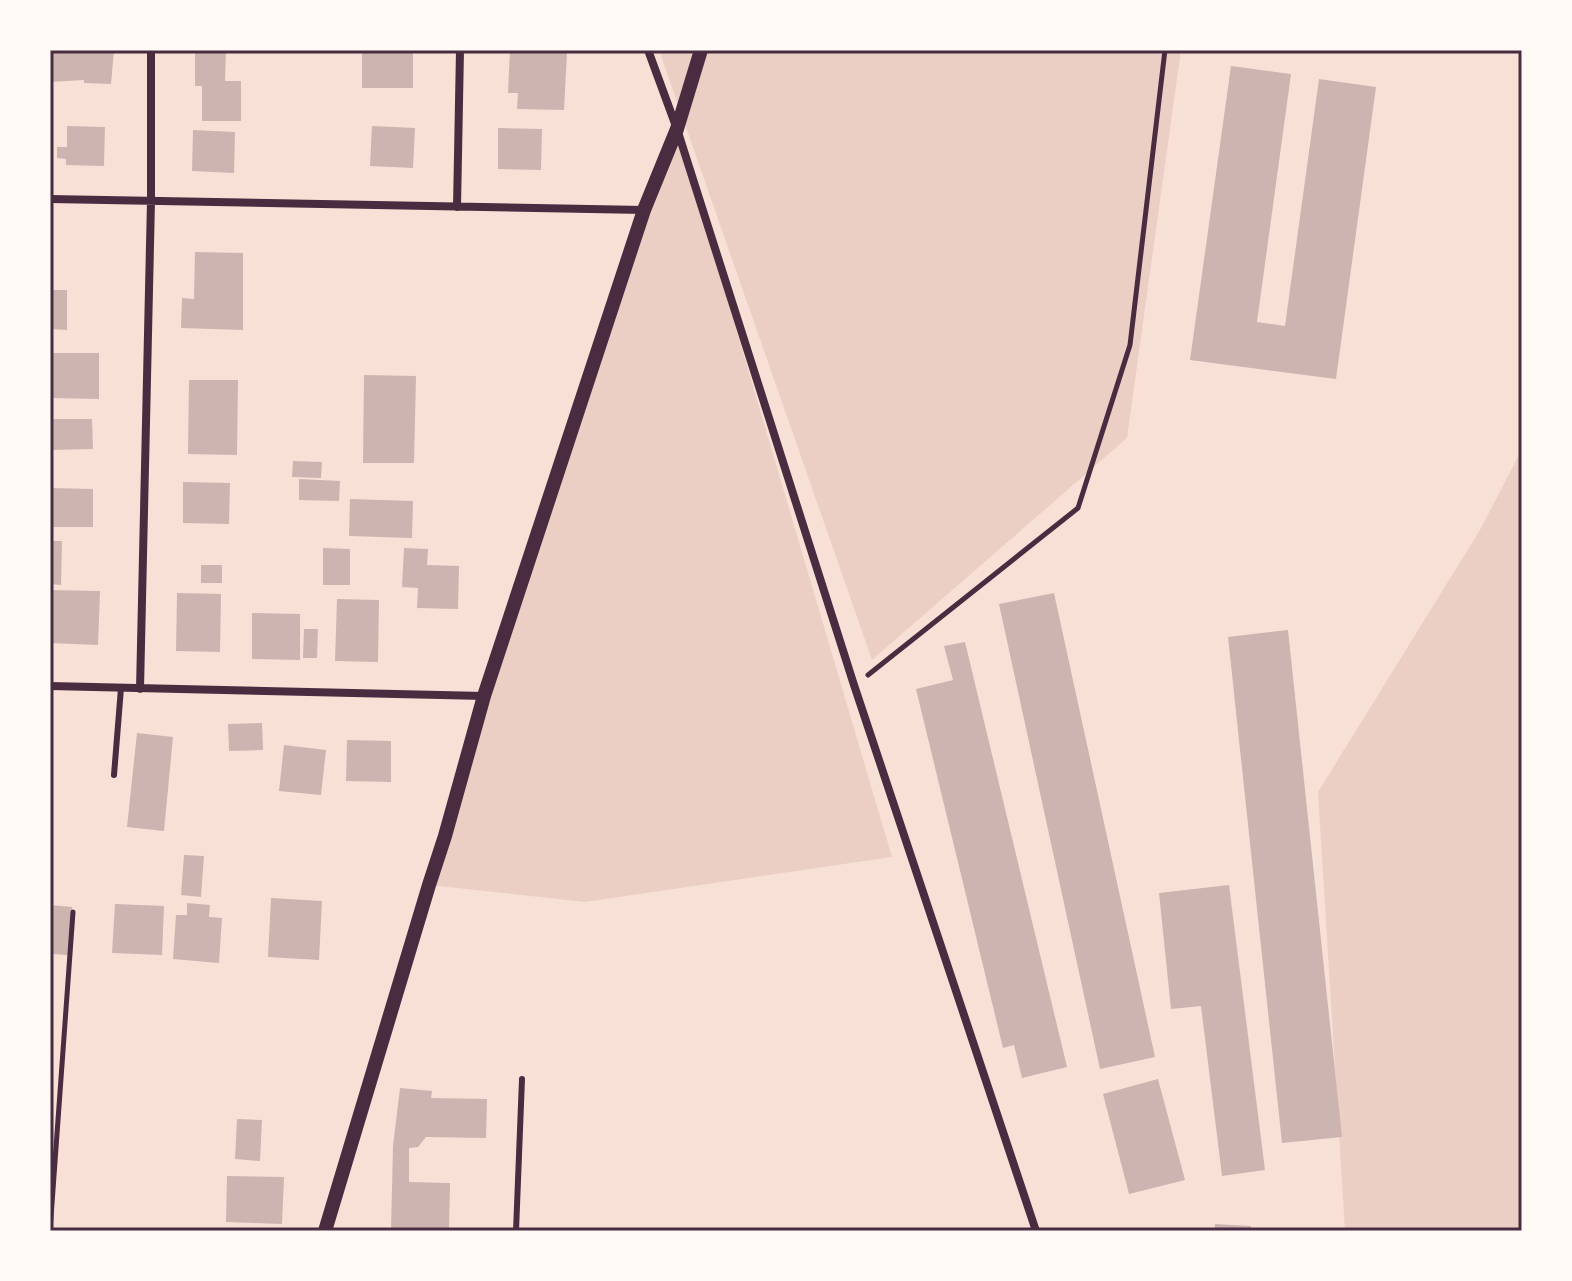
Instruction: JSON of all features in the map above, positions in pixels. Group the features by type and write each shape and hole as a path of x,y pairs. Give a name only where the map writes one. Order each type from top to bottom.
{"street":[{"path":"140,689 151,201 151,50"},
{"path":"457,207 460,50"},
{"path":"648,50 677,129 854,685 1036,1231"},
{"path":"325,1231 445,836 484,696 644,210 677,129 701,50"},
{"path":"50,199 644,210"},
{"path":"50,686 484,696"}],"lane":[{"path":"114,775 121,688"},
{"path":"516,1231 522,1079"}],"path":[{"path":"854,685 1078,508 1130,345 1165,50"},
{"path":"50,1231 73,912"}],"shaded area":[{"path":"659,50 1181,50 1127,438 872,660"},
{"path":"677,129 892,857 585,902 429,885"},
{"path":"1522,449 1522,1231 1345,1231 1318,792 1480,530"}],"building":[{"path":"50,50 114,50 111,84 84,83 84,80 50,82"},
{"path":"195,50 226,50 225,81 241,81 241,121 202,121 202,86 195,86"},
{"path":"362,50 413,50 413,88 362,88"},
{"path":"510,50 567,52 564,110 517,109 518,93 508,93"},
{"path":"1231,66 1291,74 1257,322 1285,326 1319,79 1376,87 1336,379 1190,360"},
{"path":"67,126 105,127 104,166 66,165 66,159 57,158 57,147 67,147"},
{"path":"372,126 415,128 413,168 370,166"},
{"path":"498,128 542,129 541,170 498,169"},
{"path":"193,130 235,132 234,173 192,171"},
{"path":"195,252 243,253 243,330 181,328 182,298 194,299"},
{"path":"50,290 67,290 67,330 50,329"},
{"path":"52,353 99,353 99,399 52,398"},
{"path":"364,375 416,376 414,463 363,463"},
{"path":"189,380 238,380 237,455 188,454"},
{"path":"50,419 92,419 93,449 50,450"},
{"path":"293,461 322,462 321,478 292,477"},
{"path":"299,479 340,481 339,501 299,500"},
{"path":"183,482 230,483 229,524 183,523"},
{"path":"51,488 93,489 93,527 52,527"},
{"path":"350,499 413,501 412,538 349,536"},
{"path":"50,541 62,541 61,585 50,584"},
{"path":"323,548 350,549 350,585 323,585"},
{"path":"404,548 428,549 427,565 459,566 458,609 417,608 418,588 402,587"},
{"path":"201,565 222,565 222,583 201,583"},
{"path":"50,590 100,591 98,645 50,643"},
{"path":"177,593 221,594 220,652 176,651"},
{"path":"1054,593 1155,1057 1100,1069 999,604"},
{"path":"337,599 379,600 378,662 335,661"},
{"path":"252,613 300,614 300,660 252,659"},
{"path":"304,629 318,629 317,658 303,658"},
{"path":"1288,630 1342,1137 1282,1143 1228,637"},
{"path":"965,642 1067,1067 1022,1078 1014,1045 1003,1048 916,689 953,680 944,646"},
{"path":"262,723 263,750 229,751 228,724"},
{"path":"137,733 173,737 164,831 127,827"},
{"path":"347,740 391,741 391,782 346,781"},
{"path":"284,745 326,750 321,795 279,791"},
{"path":"184,855 204,856 201,897 181,895"},
{"path":"1229,885 1265,1170 1222,1176 1201,1006 1171,1009 1159,893"},
{"path":"271,898 322,901 319,960 268,957"},
{"path":"187,903 210,905 209,917 222,918 219,963 173,959 176,915 187,915"},
{"path":"115,904 164,906 162,955 112,953"},
{"path":"50,905 72,907 68,955 50,954"},
{"path":"1158,1079 1185,1180 1129,1194 1103,1094"},
{"path":"400,1088 432,1091 431,1098 487,1099 486,1138 426,1137 418,1147 409,1148 409,1182 450,1183 449,1231 391,1230 393,1146"},
{"path":"237,1119 262,1120 260,1161 235,1159"},
{"path":"227,1176 284,1177 282,1224 226,1222"},
{"path":"1215,1224 1251,1226 1251,1231 1215,1231"}]}
